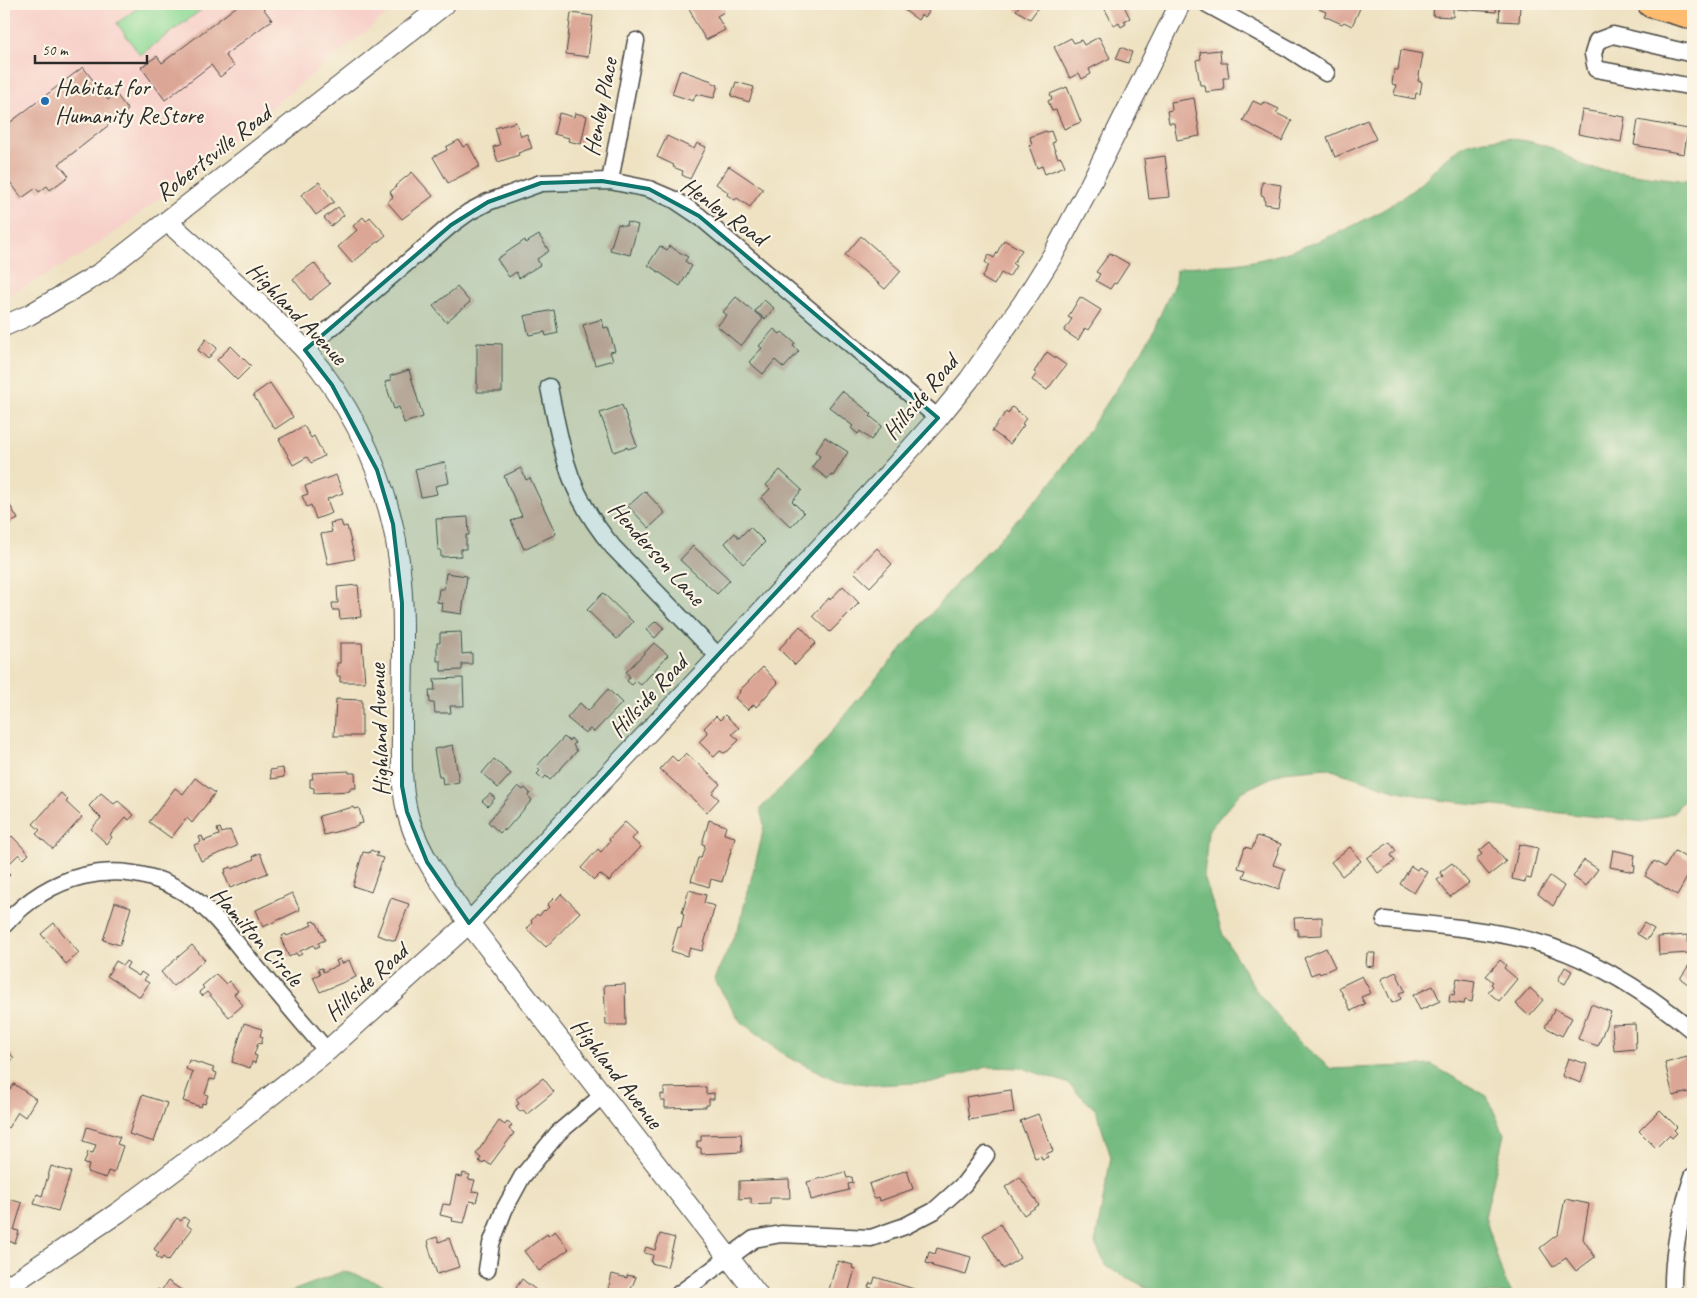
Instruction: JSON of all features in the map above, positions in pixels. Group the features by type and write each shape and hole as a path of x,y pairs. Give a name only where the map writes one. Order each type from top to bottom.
{"highway":[{"path":"1652,4 1693,16"}],"street":[{"name":"Robertsville Road","path":"4,326 30,315 102,272 444,4"},
{"name":"Hillside Road","path":"4,1289 158,1184 327,1051 469,923 719,657 938,418 989,353 1054,253 1180,4"},
{"path":"1207,4 1289,49 1326,73"},
{"path":"1693,54 1613,34 1597,41 1593,54 1596,70 1693,87"},
{"name":"Henley Place","path":"610,181 636,41"},
{"name":"Henley Road","path":"305,350 450,225 488,202 541,183 610,181 650,189 675,200 699,216 938,418"},
{"name":"Highland Avenue","path":"167,222 251,296 305,350 332,385 360,432 377,470 387,502 398,556 402,602 402,786 411,825 428,862 469,923 757,1294"},
{"name":"Henderson Lane","path":"549,386 566,464 584,507 599,530 613,546 719,657"},
{"name":"Hamilton Circle","path":"4,925 16,911 38,894 70,879 96,873 112,872 147,876 181,890 208,911 327,1051"},
{"path":"1385,920 1441,926 1517,938 1576,957 1638,989 1693,1031"},
{"path":"487,1270 491,1244 504,1210 522,1177 558,1133 602,1096"},
{"path":"679,1294 754,1239 781,1234 871,1238 905,1226 934,1211 964,1184 986,1155"},
{"path":"1673,1294 1676,1243 1686,1196 1693,1176"}],"highlighted area":[{"path":"602,181 649,189 699,216 938,418 469,923 427,862 407,812 402,786 402,603 393,524 377,470 332,385 305,350 451,225 488,202 541,183"}],"shaded area":[{"path":"4,4 400,4 120,229 78,257 4,298"}],"green space":[{"path":"143,4 209,4 140,55 117,23"},
{"path":"1508,138 1552,148 1589,168 1693,182 1693,789 1674,812 1645,822 1439,800 1394,790 1326,768 1283,772 1241,792 1208,831 1204,877 1223,935 1255,989 1296,1039 1331,1069 1432,1065 1487,1096 1504,1134 1485,1217 1502,1274 1512,1294 1159,1294 1107,1267 1095,1244 1111,1157 1096,1110 1067,1083 1022,1068 987,1067 936,1082 873,1085 836,1080 786,1056 740,1021 714,979 739,926 764,825 760,809 814,754 952,588 1046,490 1086,435 1149,340 1175,282 1176,270 1254,261 1326,238 1360,222 1395,202 1414,189 1447,157 1465,145 1489,139"},
{"path":"344,1271 411,1294 285,1294"}],"building":[{"path":"235,4 260,4 272,20 225,55 234,66 220,77 211,65 165,100 141,67 157,56 162,63 237,6"},
{"path":"687,4 719,4 724,12 717,16 725,30 706,40 692,17"},
{"path":"896,4 928,4 926,9 929,12 925,17 921,15 918,20"},
{"path":"1021,4 1041,4 1030,19 1016,10"},
{"path":"1102,4 1123,4 1130,18 1124,21 1126,24 1121,27 1119,23 1114,26"},
{"path":"1322,4 1356,4 1361,6 1352,26 1324,16 1326,12 1319,9"},
{"path":"1434,4 1453,4 1453,17 1433,16"},
{"path":"1456,4 1497,4 1496,12 1456,9"},
{"path":"1500,4 1520,5 1519,22 1499,21"},
{"path":"571,13 593,16 588,57 566,54"},
{"path":"1099,37 1110,58 1089,69 1091,74 1082,79 1079,73 1070,78 1054,47 1071,38 1074,43 1081,40 1084,45"},
{"path":"1121,47 1132,52 1128,63 1116,59"},
{"path":"1220,50 1221,63 1227,63 1229,78 1223,78 1224,90 1206,92 1205,85 1200,85 1196,60 1201,59 1200,52"},
{"path":"1401,50 1423,54 1418,81 1422,82 1420,94 1416,93 1415,99 1394,95 1396,85 1392,84 1394,70 1398,70"},
{"path":"83,67 108,100 116,94 128,110 59,164 69,176 50,190 47,186 39,192 36,188 22,198 10,182 4,187 4,127"},
{"path":"680,70 712,81 718,85 714,98 696,94 693,101 672,94"},
{"path":"736,82 754,87 749,102 731,96"},
{"path":"1067,87 1081,122 1064,129 1056,110 1052,111 1048,101 1052,99 1050,94"},
{"path":"1194,98 1200,136 1177,140 1174,123 1169,123 1167,111 1172,110 1171,102"},
{"path":"1253,101 1262,105 1264,102 1279,109 1276,113 1292,121 1282,141 1243,121"},
{"path":"1582,110 1625,117 1621,142 1578,134"},
{"path":"559,113 574,117 575,113 587,116 581,144 568,141 569,138 554,134"},
{"path":"1367,120 1376,139 1335,157 1327,137"},
{"path":"1638,120 1688,129 1684,154 1634,145"},
{"path":"516,122 521,136 527,134 532,148 518,153 519,155 498,162 493,147 500,145 495,128"},
{"path":"1051,131 1055,142 1052,143 1058,158 1061,157 1065,166 1045,174 1042,166 1037,168 1029,146 1032,145 1030,137"},
{"path":"667,136 694,149 697,143 706,147 690,179 682,175 683,171 673,167 674,165 657,157"},
{"path":"459,140 463,147 468,144 480,166 448,183 433,157 447,150 446,147"},
{"path":"1165,156 1170,197 1149,199 1144,159"},
{"path":"729,166 763,189 750,207 737,198 735,200 727,195 728,192 716,184"},
{"path":"412,172 433,196 402,219 387,202 393,197 390,192 395,186"},
{"path":"319,182 334,202 316,215 301,195"},
{"path":"1262,182 1281,185 1278,206 1265,204 1264,196 1261,195"},
{"path":"338,207 344,215 331,226 324,218"},
{"path":"363,217 366,221 370,217 386,235 352,263 338,247 357,230 353,226"},
{"path":"627,222 638,225 630,255 610,250 618,224 626,226"},
{"path":"539,235 549,251 537,259 540,265 519,278 516,272 509,277 497,259 525,240 526,243"},
{"path":"861,236 901,271 885,289 845,255"},
{"path":"1004,240 1022,250 1013,264 1016,266 1009,277 1001,273 994,285 982,278 989,265 985,262 989,255 994,258"},
{"path":"660,246 667,250 669,246 688,257 685,261 692,266 680,286 648,265"},
{"path":"1110,253 1129,264 1116,284 1114,283 1110,289 1096,281 1100,274 1096,272"},
{"path":"314,263 330,284 310,300 293,279"},
{"path":"457,287 470,302 446,322 433,306"},
{"path":"736,297 763,319 741,346 717,326 727,315 723,312"},
{"path":"1080,297 1101,310 1088,330 1085,328 1078,340 1064,331 1072,319 1068,317"},
{"path":"764,300 774,308 765,319 755,311"},
{"path":"554,310 558,333 546,336 545,332 529,335 524,316"},
{"path":"602,319 604,328 608,327 615,351 610,352 613,360 595,365 583,325"},
{"path":"774,329 780,334 782,332 795,343 793,346 799,351 784,368 775,360 763,374 749,362 762,348 759,346"},
{"path":"206,339 217,348 208,359 198,350"},
{"path":"477,343 502,344 502,392 477,392"},
{"path":"231,346 251,366 237,380 217,360"},
{"path":"1047,352 1066,365 1047,390 1032,380 1037,373 1034,372"},
{"path":"409,370 423,417 404,423 399,407 394,409 385,382 391,380 390,376"},
{"path":"270,383 293,417 275,429 253,395"},
{"path":"842,391 872,414 870,416 882,426 871,440 860,431 858,434 851,428 853,426 829,407"},
{"path":"622,405 637,446 628,449 627,447 614,452 600,413"},
{"path":"1012,407 1026,418 1022,424 1024,425 1010,444 992,431"},
{"path":"304,426 311,438 314,436 324,456 311,463 307,457 293,465 279,439"},
{"path":"825,437 848,452 833,476 831,475 828,479 812,467 820,456 815,452"},
{"path":"445,462 449,483 435,486 437,494 421,497 415,469"},
{"path":"521,468 526,480 530,478 556,534 524,549 511,521 522,516 504,476"},
{"path":"780,470 802,490 792,501 804,513 791,527 761,498 770,489 766,485"},
{"path":"336,475 343,493 327,499 332,513 316,519 311,505 307,507 302,496 308,494 305,486"},
{"path":"645,491 665,513 649,528 628,506"},
{"path":"9,504 18,519 4,526 4,507"},
{"path":"468,517 469,535 466,535 466,549 461,549 461,556 441,557 441,550 438,550 436,519"},
{"path":"341,521 343,527 347,526 355,559 328,564 321,534 332,532 330,523"},
{"path":"750,527 765,542 743,564 725,543 735,533 739,538"},
{"path":"693,546 730,580 717,594 680,560"},
{"path":"877,548 892,564 870,587 854,572"},
{"path":"446,573 467,576 462,614 441,611 442,603 437,602 439,589 444,589"},
{"path":"358,585 361,617 340,619 339,610 333,610 332,603 338,603 337,587"},
{"path":"843,586 859,603 830,632 813,616"},
{"path":"603,593 633,622 617,639 587,610"},
{"path":"656,621 664,628 655,638 646,630"},
{"path":"800,626 816,643 795,665 779,649"},
{"path":"461,632 462,654 472,653 472,664 462,664 462,670 441,671 441,661 437,661 437,643 440,643 440,633"},
{"path":"340,643 362,643 365,682 340,682 340,676 337,676 337,663 340,663"},
{"path":"654,643 668,655 641,685 636,681 632,685 627,681 630,677 626,672"},
{"path":"763,667 778,683 756,707 754,704 748,710 735,698 739,691"},
{"path":"463,678 464,706 450,706 451,713 435,713 434,703 430,703 429,690 435,690 434,679"},
{"path":"608,689 622,703 594,732 590,729 585,733 567,718 580,703 588,711"},
{"path":"336,699 362,700 362,736 334,736"},
{"path":"725,715 739,728 732,734 739,740 728,751 724,753 720,751 714,757 699,742 708,733 704,728 716,716 720,720"},
{"path":"564,737 569,741 571,738 575,743 573,745 577,751 550,780 546,776 543,779 537,774 540,771 536,767"},
{"path":"453,745 459,782 443,785 442,777 439,777 434,749"},
{"path":"686,753 720,784 712,793 719,799 707,812 660,769 672,756 678,762"},
{"path":"494,759 511,774 498,788 482,773"},
{"path":"283,768 284,777 271,779 270,770"},
{"path":"349,771 349,773 355,773 356,788 350,788 350,791 314,793 314,788 310,787 310,779 313,779 312,773"},
{"path":"195,778 215,793 192,823 187,818 171,838 149,822 175,788 183,794"},
{"path":"518,786 523,790 525,788 530,793 528,796 532,800 505,831 504,829 500,833 488,822"},
{"path":"61,793 68,800 66,802 82,817 53,849 36,834 40,830 33,824"},
{"path":"101,793 114,804 118,801 134,815 129,820 126,817 110,835 112,837 107,844 91,829 101,818 89,806"},
{"path":"490,794 495,798 488,806 482,801"},
{"path":"353,807 354,809 359,808 363,823 324,835 319,816"},
{"path":"709,820 726,826 724,834 735,837 722,882 711,879 709,887 691,881 698,858 701,858 705,845 702,844"},
{"path":"625,822 637,833 632,839 641,847 609,881 600,874 594,880 581,868 598,849 601,852 610,841 609,839"},
{"path":"220,828 222,833 230,830 237,846 201,861 194,845 201,842 199,837 202,836 204,841 219,835 217,829"},
{"path":"12,836 29,854 24,859 19,854 4,869 4,839 6,842"},
{"path":"1257,836 1281,844 1273,865 1285,869 1279,889 1243,877 1246,870 1238,868 1245,847 1252,849"},
{"path":"1390,842 1396,851 1391,855 1395,861 1378,873 1367,858"},
{"path":"1490,842 1506,862 1489,875 1476,859 1482,854 1479,851"},
{"path":"1519,844 1538,848 1531,879 1526,878 1525,882 1512,879"},
{"path":"1350,847 1361,861 1342,876 1331,862"},
{"path":"371,850 378,853 376,856 383,858 371,892 353,886 363,852 369,853"},
{"path":"1613,850 1635,855 1634,872 1610,867"},
{"path":"1675,851 1693,862 1693,867 1677,895 1645,876 1654,861 1665,867"},
{"path":"260,853 268,873 230,888 224,873 226,872 225,869 231,867 232,869 254,859 253,856"},
{"path":"1584,860 1598,869 1586,886 1573,877"},
{"path":"1452,863 1469,883 1450,897 1437,880 1443,876 1440,872"},
{"path":"1411,866 1417,870 1419,867 1427,872 1414,893 1400,884"},
{"path":"4,869 10,875 4,881"},
{"path":"1550,876 1564,886 1553,906 1538,894"},
{"path":"689,890 706,895 704,903 715,906 702,951 690,948 687,956 671,951 678,927 681,928 684,914 682,913"},
{"path":"292,893 300,910 263,927 256,910"},
{"path":"561,894 580,912 546,947 527,929 537,914 539,916 545,911 549,907 547,905 554,898 556,900"},
{"path":"391,898 409,904 395,941 377,935"},
{"path":"115,902 131,907 120,945 103,940"},
{"path":"1322,917 1322,935 1298,936 1298,929 1295,929 1294,918"},
{"path":"314,921 317,923 325,940 318,943 320,946 315,948 314,945 300,951 302,954 298,956 296,953 289,957 281,939 283,938 282,936 286,934 287,936 312,925 310,922"},
{"path":"54,923 79,953 66,964 41,934"},
{"path":"1644,923 1654,929 1647,940 1637,934"},
{"path":"1688,935 1689,953 1659,955 1658,937"},
{"path":"192,945 205,960 173,986 161,972"},
{"path":"1326,948 1335,967 1320,974 1319,972 1311,975 1304,958"},
{"path":"1367,953 1375,953 1374,967 1366,966"},
{"path":"340,959 341,964 349,960 356,977 320,992 313,977 320,974 318,969 322,968 323,972 338,965 336,961"},
{"path":"1693,959 1693,984 1692,987 1681,977"},
{"path":"1500,960 1506,965 1504,968 1517,979 1499,1001 1488,992 1493,986 1491,984 1493,982 1486,976"},
{"path":"116,961 123,965 126,961 129,963 126,968 139,976 141,972 147,976 144,980 149,983 140,997 107,976"},
{"path":"1565,967 1572,971 1565,984 1558,980"},
{"path":"1396,972 1405,991 1399,993 1401,999 1392,1003 1381,979"},
{"path":"216,974 226,984 229,981 238,991 234,994 243,1005 229,1017 207,992 202,996 199,992 204,988 202,986"},
{"path":"1362,976 1371,993 1361,997 1365,1004 1351,1011 1339,987"},
{"path":"1457,978 1475,981 1472,1002 1465,1000 1464,1004 1449,1002 1450,994 1454,995"},
{"path":"625,984 626,1025 606,1025 604,985"},
{"path":"1433,986 1440,1001 1420,1010 1413,995"},
{"path":"1530,988 1543,1000 1529,1016 1516,1004"},
{"path":"1591,1004 1611,1012 1598,1046 1578,1039"},
{"path":"1555,1009 1572,1018 1562,1036 1545,1027"},
{"path":"244,1023 262,1029 260,1036 263,1037 261,1044 258,1043 254,1055 257,1056 255,1063 252,1062 250,1068 232,1062"},
{"path":"1635,1024 1636,1049 1614,1051 1612,1025"},
{"path":"4,1047 14,1058 4,1067"},
{"path":"1687,1057 1693,1070 1693,1091 1673,1096 1665,1063"},
{"path":"1568,1058 1587,1064 1581,1083 1562,1076"},
{"path":"189,1060 214,1068 212,1071 217,1073 215,1080 210,1079 205,1094 208,1095 205,1104 202,1103 201,1107 183,1101 193,1072 186,1069"},
{"path":"543,1078 554,1092 527,1114 523,1110 520,1112 516,1106 519,1104 516,1099"},
{"path":"14,1084 36,1099 25,1117 18,1112 8,1128 4,1126 4,1093 7,1088 10,1090"},
{"path":"706,1087 706,1094 714,1093 714,1099 709,1099 709,1105 706,1105 706,1107 665,1108 665,1101 661,1101 661,1094 664,1095 664,1088"},
{"path":"1011,1090 1014,1113 969,1120 966,1097"},
{"path":"142,1095 167,1103 154,1142 129,1134"},
{"path":"1660,1110 1677,1127 1674,1130 1677,1133 1672,1138 1669,1135 1656,1148 1639,1131"},
{"path":"1038,1114 1053,1151 1046,1154 1048,1157 1042,1159 1041,1156 1035,1158 1020,1121"},
{"path":"499,1121 505,1125 507,1122 512,1125 509,1129 514,1133 490,1165 485,1161 483,1164 479,1161 481,1158 476,1154"},
{"path":"87,1127 120,1137 117,1144 123,1146 114,1173 108,1171 106,1178 87,1172 89,1165 84,1164 88,1152 93,1153 96,1145 83,1141"},
{"path":"741,1134 742,1152 701,1154 701,1148 697,1147 697,1141 701,1141 701,1135"},
{"path":"51,1166 71,1172 58,1211 34,1204 37,1194 42,1196"},
{"path":"907,1170 913,1189 880,1201 879,1197 874,1199 869,1184"},
{"path":"845,1172 847,1178 852,1177 853,1183 848,1184 849,1190 811,1200 807,1182"},
{"path":"463,1173 470,1175 468,1179 475,1180 472,1191 479,1192 476,1202 470,1201 464,1223 452,1221 453,1218 440,1215 443,1204 450,1205 456,1176 462,1177"},
{"path":"1020,1177 1039,1205 1024,1215 1005,1187"},
{"path":"789,1179 790,1198 770,1198 770,1203 751,1204 751,1198 739,1199 739,1181"},
{"path":"5,1198 22,1203 14,1230 19,1231 15,1243 4,1240"},
{"path":"1565,1199 1589,1204 1583,1239 1595,1257 1576,1271 1566,1258 1553,1267 1540,1248 1558,1234"},
{"path":"184,1217 189,1221 187,1225 192,1229 168,1261 163,1257 161,1260 156,1256 159,1253 154,1249 177,1218 181,1221"},
{"path":"1000,1224 1020,1258 1003,1269 983,1235"},
{"path":"555,1231 569,1249 539,1271 524,1251 547,1234 548,1236"},
{"path":"660,1234 675,1238 667,1267 651,1263 653,1255 644,1253 646,1247 655,1250"},
{"path":"437,1237 439,1242 449,1238 459,1267 437,1274 428,1240"},
{"path":"937,1248 971,1257 966,1275 926,1263 929,1252 935,1254"},
{"path":"838,1261 853,1265 852,1268 855,1269 848,1294 828,1294 836,1264 838,1265"},
{"path":"612,1274 627,1278 627,1275 636,1277 629,1294 607,1294"},
{"path":"875,1277 914,1289 912,1294 870,1294 872,1288 868,1287 870,1283 873,1284"},
{"path":"522,1279 536,1290 533,1294 525,1294 516,1288"},
{"path":"168,1281 184,1292 182,1294 154,1294 158,1289 161,1291"}],"place":[{"name":"Habitat for Humanity ReStore","path":"45,101"}]}
